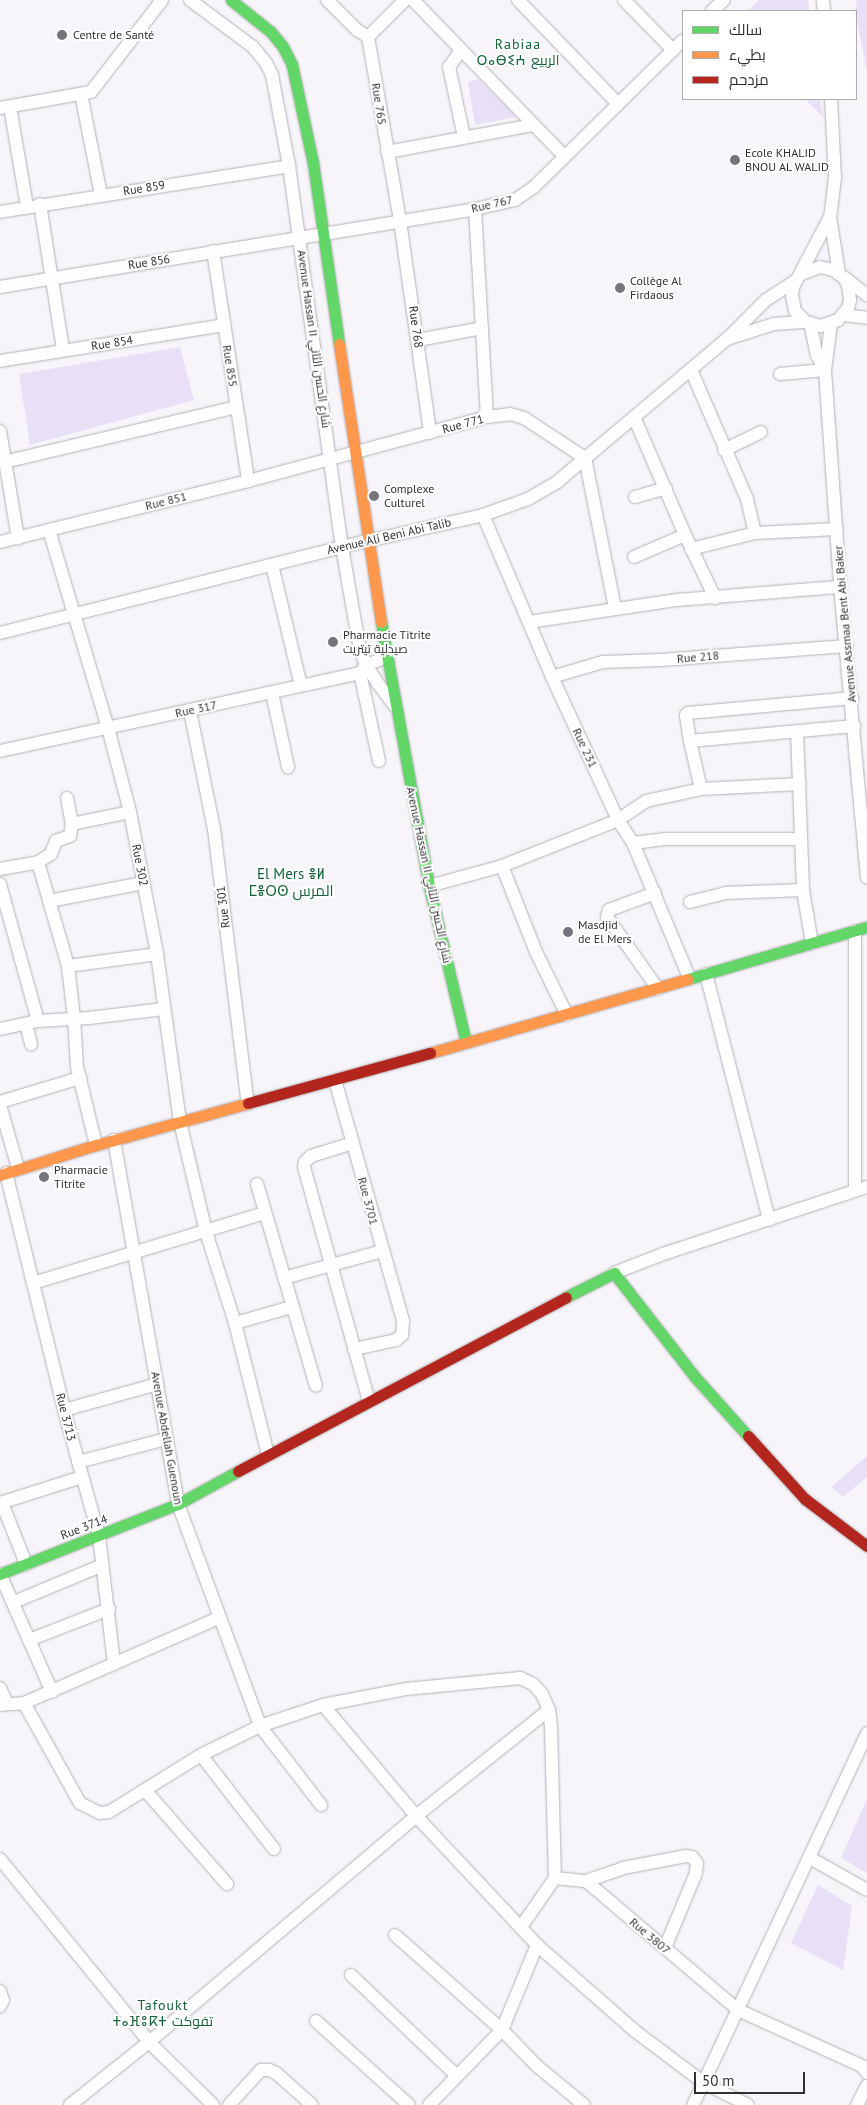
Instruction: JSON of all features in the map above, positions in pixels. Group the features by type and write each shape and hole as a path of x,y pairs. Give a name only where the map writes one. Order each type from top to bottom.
{"street":[{"path":"63,350 53,278 5,107 91,92 162,0"},
{"name":"Avenue Hassan II شارع الحسن الثاني","path":"190,0 253,47 266,63 277,96 289,166 342,547 363,669 395,706"},
{"path":"327,0 358,30 368,37 405,0"},
{"path":"413,0 564,156"},
{"path":"624,0 673,50"},
{"path":"713,10 724,0"},
{"name":"Avenue Hassan II شارع الحسن الثاني","path":"240,2 271,32 283,47 292,64 313,163 367,541 395,706 429,886 466,1043"},
{"path":"524,2 618,104"},
{"name":"Rue 765","path":"368,37 400,221"},
{"name":"Rue 767","path":"299,237 475,209 515,200 534,187 682,41"},
{"path":"461,50 449,67 464,138"},
{"path":"81,94 101,194"},
{"path":"830,217 799,277 792,295 792,303 795,310 808,323 821,326 831,324 844,315 850,300 848,285 842,276 830,217 834,178 832,100"},
{"path":"387,152 533,125"},
{"name":"Rue 859","path":"0,212 101,194 289,166"},
{"path":"475,209 487,417"},
{"name":"Rue 768","path":"400,221 430,433"},
{"name":"Rue 856","path":"0,287 299,237"},
{"name":"Rue 855","path":"213,251 248,482"},
{"path":"799,277 820,267 842,276 867,295"},
{"name":"Avenue Ali Beni Abi Talib","path":"0,633 342,547 483,515 544,492 727,339 752,312 799,277"},
{"path":"844,315 867,318"},
{"name":"Avenue Ali Beni Abi Talib","path":"727,339 774,324 808,323"},
{"name":"Avenue Assmaa Bent Abi Baker","path":"808,323 817,355 825,370"},
{"name":"Avenue Assmaa Bent Abi Baker","path":"831,324 825,370 840,587 852,698 867,878"},
{"name":"Rue 854","path":"0,361 224,325"},
{"path":"418,340 482,328"},
{"path":"690,370 746,499 755,533"},
{"path":"780,374 825,370"},
{"path":"4,462 237,408"},
{"name":"Rue 771","path":"331,460 487,417 510,414 524,418 585,458"},
{"path":"634,417 685,535 715,598"},
{"path":"0,431 18,538"},
{"path":"724,450 761,432"},
{"path":"585,458 615,608"},
{"name":"Rue 851","path":"0,542 331,460"},
{"path":"635,497 666,488"},
{"name":"Rue 231","path":"483,515 552,677 618,820 633,844 690,979"},
{"path":"692,549 755,533 837,529"},
{"name":"Rue 302","path":"49,530 108,728 130,812 157,954 180,1122 206,1232 234,1324 268,1454"},
{"path":"634,557 685,535"},
{"path":"272,565 302,686"},
{"path":"528,622 678,600 840,587"},
{"name":"Rue 218","path":"552,677 603,662 661,660 846,646"},
{"name":"Rue 317","path":"0,751 302,686 363,669 387,657"},
{"path":"363,669 379,761"},
{"path":"272,693 288,766"},
{"path":"701,789 686,716 690,712 852,698"},
{"name":"Rue 301","path":"190,711 214,829 248,1104"},
{"path":"690,741 854,726"},
{"path":"797,732 802,890 812,943"},
{"path":"429,886 502,866 618,820 646,801 701,789 800,784"},
{"path":"0,869 38,862 50,854 56,841 70,836 72,824 67,798"},
{"path":"72,824 130,812"},
{"path":"633,844 665,839 800,840"},
{"path":"38,862 68,966 74,1018 76,1067 96,1145"},
{"path":"502,866 526,928 567,1015"},
{"path":"49,901 143,882"},
{"path":"0,884 32,1022 31,1044"},
{"path":"690,902 725,893 802,890"},
{"path":"655,894 609,910 607,917 658,988"},
{"path":"8,1172 96,1145 567,1015 861,929 861,1188 663,1254 614,1273 695,1377 805,1499 867,1546"},
{"path":"68,966 157,954"},
{"path":"706,974 769,1220"},
{"path":"0,1029 32,1022 163,1008"},
{"path":"0,1104 80,1078"},
{"name":"Rue 3701","path":"335,1080 403,1321 402,1335 396,1340 354,1349"},
{"name":"Rue 3713","path":"0,1104 8,1172 32,1284 99,1536 114,1664"},
{"name":"Avenue Abdellah Guenoun","path":"114,1140 178,1504 260,1726 321,1805"},
{"path":"353,1143 311,1156 305,1162 304,1167 368,1401"},
{"path":"257,1184 316,1386"},
{"path":"32,1284 264,1213"},
{"path":"284,1278 382,1251"},
{"name":"Rue 3714","path":"0,1574 178,1504 368,1401 614,1273"},
{"path":"234,1324 292,1307"},
{"path":"64,1410 157,1384"},
{"path":"78,1462 166,1439"},
{"path":"26,1564 1,1503 82,1477"},
{"path":"14,1602 103,1565"},
{"path":"0,1574 14,1602 52,1692"},
{"path":"29,1640 109,1609"},
{"path":"0,1688 4,1704 24,1703 219,1618"},
{"path":"24,1703 80,1803 100,1813 109,1812 200,1755 260,1726 323,1705 406,1689 520,1678 533,1684 542,1694 549,1710 555,1878 520,1927"},
{"path":"323,1705 416,1816 537,1945 634,2031 704,2083 748,2105"},
{"path":"70,2105 149,2042 416,1816 549,1710"},
{"path":"693,2105 867,1733"},
{"path":"200,1755 274,1849"},
{"path":"145,1790 227,1884"},
{"path":"555,1878 586,1881 623,1868 686,1856 692,1857 697,1863 696,1873 665,1948"},
{"path":"810,1858 867,1890"},
{"path":"0,1859 149,2042 213,2105"},
{"name":"Rue 3807","path":"586,1881 738,2010 862,2066 867,2073"},
{"path":"395,1936 502,2030 537,2066 584,2105"},
{"path":"429,2105 456,2075 502,2030 537,1945"},
{"path":"350,1975 456,2075"},
{"path":"0,1991 3,2000 0,2006"},
{"path":"316,2021 409,2105"},
{"path":"229,2105 261,2070 269,2070 276,2073 312,2105"},
{"path":"857,2105 867,2085"}],"shaded area":[{"path":"759,0 808,0 809,10 749,10"},
{"path":"857,0 867,0 867,72 857,20 857,10 855,10"},
{"path":"478,79 516,117 475,125 468,82"},
{"path":"806,100 820,100 823,117"},
{"path":"180,347 194,400 30,445 19,374"},
{"path":"867,1456 867,1477 843,1497 831,1487"},
{"path":"867,1799 867,1873 841,1858"},
{"path":"818,1885 852,1906 843,1970 791,1943"}],"traffic: fast":[{"path":"231,0 271,32 283,47 292,65 313,163 339,344"},
{"path":"381,622 429,886 466,1043"},
{"path":"688,979 867,927"},
{"path":"566,1297 614,1273 695,1377 748,1436"},
{"path":"0,1574 178,1504 238,1471"}],"traffic: slow":[{"path":"339,344 381,622"},
{"path":"430,1053 688,979"},
{"path":"0,1175 96,1145 248,1103"}],"traffic: jam":[{"path":"248,1103 430,1053"},
{"path":"238,1471 566,1297"},
{"path":"748,1436 805,1499 867,1546"}],"place":[{"name":"Centre de Santé","path":"62,35"},
{"name":"Ecole KHALID BNOU AL WALID","path":"735,160"},
{"name":"Collège Al Firdaous","path":"620,288"},
{"name":"Complexe Culturel","path":"374,496"},
{"name":"Pharmacie Titrite صيدلية تيتريت","path":"333,642"},
{"name":"Masdjid de El Mers","path":"568,932"},
{"name":"Pharmacie Titrite","path":"44,1177"}],"district":[{"name":"Rabiaa ⵔⴰⴱⵉⵄ الربيع","path":"518,52"},
{"name":"El Mers ⴻⵍ ⵎⴻⵔⵙ المرس","path":"291,882"},
{"name":"Tafoukt ⵜⴰⴼⵓⴽⵜ تفوكت","path":"163,2014"}]}
